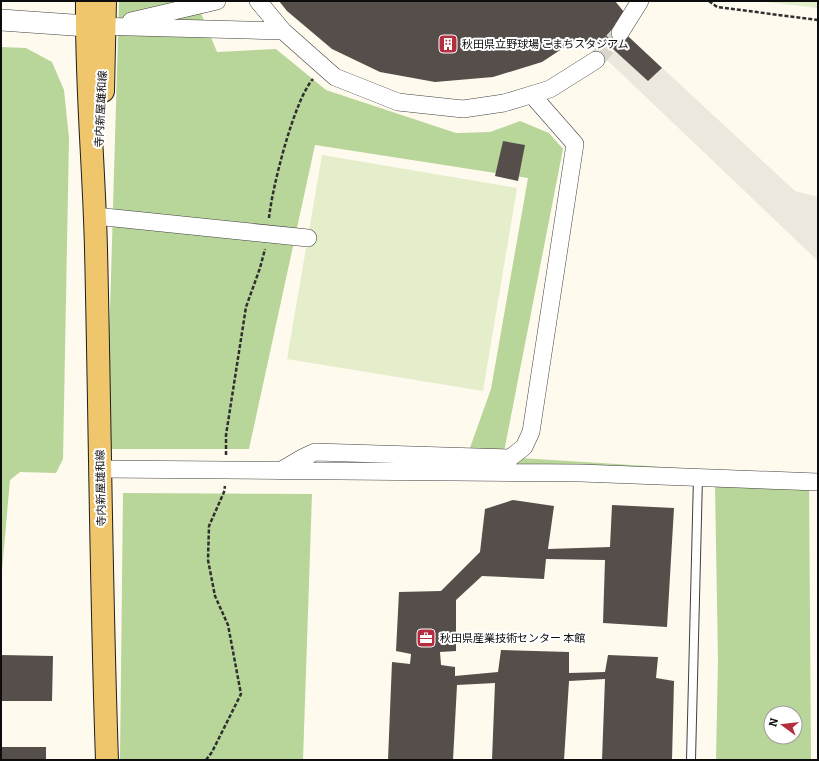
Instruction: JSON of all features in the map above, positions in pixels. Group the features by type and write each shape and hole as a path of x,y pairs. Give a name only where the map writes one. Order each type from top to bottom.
{"main road":[{"name":"寺内新屋雄和線","path":"87,1 96,26"},
{"name":"寺内新屋雄和線","path":"105,1 96,26 95,216 101,469 102,631 107,760"}],"street":[{"path":"96,26 217,1"},
{"path":"258,1 283,31 335,76 398,102 463,109 504,103 550,89 596,60"},
{"path":"620,33 640,1"},
{"path":"1,20 96,26 283,31"},
{"path":"280,471 315,452 510,458 524,447 531,432 575,144 532,95"},
{"path":"95,216 308,238"},
{"path":"101,469 581,473 818,482"}],"lane":[{"path":"691,760 698,477"}],"path":[{"path":"710,1 717,8 818,20"},
{"path":"206,760 212,752 241,694 228,625 214,596 208,560 209,526 224,492 227,471 226,435 246,307 260,268 268,234 270,213 290,128 307,87 325,67"}],"green space":[{"path":"119,1 196,1 217,52 276,49 326,90 456,133 490,132 520,121 549,133 563,149 503,457 809,476 811,760 716,760 718,660 715,486 461,473 491,389 528,178 315,145 249,449 106,449"},
{"path":"757,1 818,1 818,8"},
{"path":"1,47 26,48 52,62 64,90 69,138 63,459 56,473 20,472 10,480 1,582"},
{"path":"322,155 517,188 483,391 287,359"},
{"path":"123,493 312,494 303,760 120,760"}],"shaded area":[{"path":"629,37 795,191 818,197 818,261 606,59"}],"building":[{"name":"秋田県立野球場 こまちスタジアム","path":"279,1 615,1 624,12 615,24 662,68 648,81 602,39 592,48 580,37 542,62 493,77 435,82 380,72 332,49 287,11"},
{"path":"503,141 525,145 518,181 495,176"},
{"name":"秋田県産業技術センター 本館","path":"513,500 554,506 548,549 610,547 612,505 674,508 667,627 603,623 605,560 546,559 544,579 482,576 456,600 456,651 440,652 441,665 455,667 455,676 498,672 501,650 569,652 569,673 605,672 608,655 658,657 656,678 674,681 672,760 602,760 605,679 569,681 564,760 492,760 495,683 457,685 453,760 388,760 392,662 410,664 411,654 396,651 399,592 441,591 480,552 485,509"},
{"path":"1,655 53,656 52,701 1,701"},
{"path":"1,747 46,747 46,760 1,760"}],"tunnel":[{"path":"596,60 620,33"}],"place":[{"name":"秋田県立野球場 こまちスタジアム","path":"448,44"},
{"name":"秋田県産業技術センター 本館","path":"426,638"}]}
